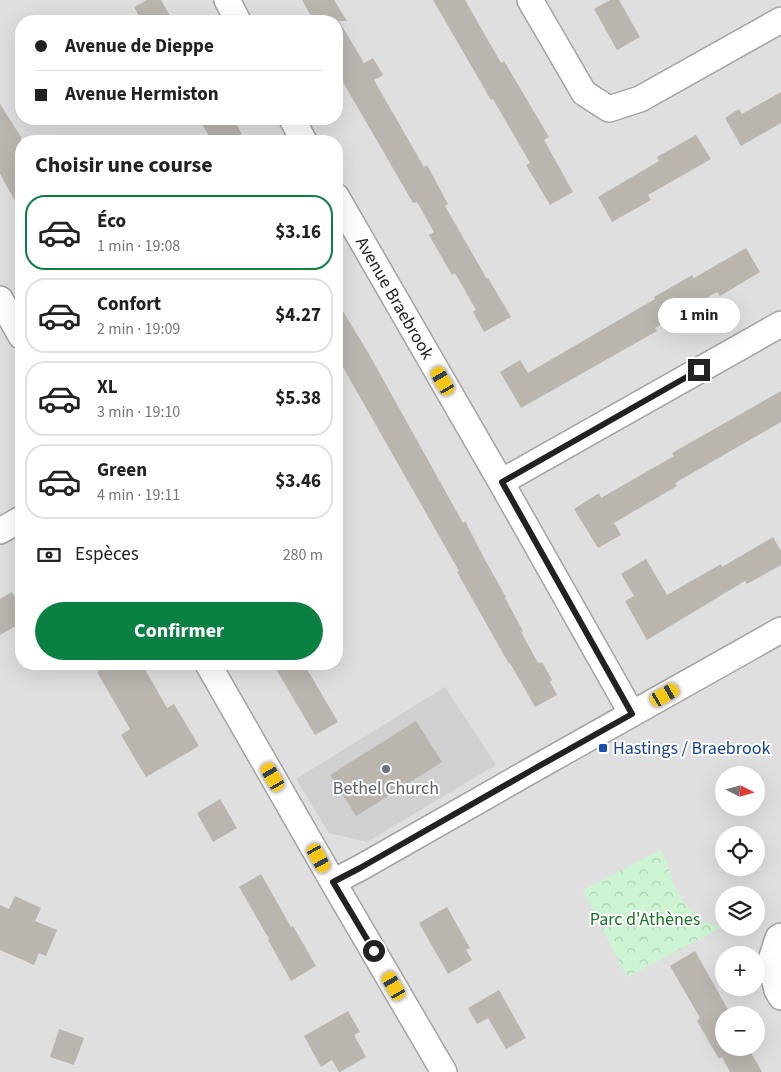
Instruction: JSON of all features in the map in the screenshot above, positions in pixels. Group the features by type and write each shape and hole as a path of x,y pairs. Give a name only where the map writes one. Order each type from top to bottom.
{"street":[{"path":"227,0 235,15"},
{"path":"530,0 584,93 609,109 640,100 781,20"},
{"name":"Avenue Braebrook","path":"343,208 502,482 632,714"},
{"path":"0,299 15,325"},
{"path":"502,482 781,324"},
{"path":"0,531 15,522"},
{"path":"333,882 781,630"},
{"path":"211,670 444,1072"},
{"path":"780,937 770,963 777,990 781,997"}],"shaded area":[{"path":"0,0 781,0 781,1072 0,1072"},
{"path":"445,687 496,765 367,842 329,833 296,779"}],"green space":[{"name":"Parc d'Athènes","path":"661,850 675,887 684,903 703,921 715,925 715,931 627,977 583,890"}],"building":[{"path":"147,0 161,0 170,15 139,15 134,7"},
{"path":"302,0 334,0 347,21 343,21 343,15 311,15"},
{"path":"433,0 465,0 501,63 504,61 549,137 544,140 573,192 550,205 526,165 530,163"},
{"path":"610,0 619,0 640,37 617,50 594,9"},
{"path":"343,28 364,63 373,58 383,75 374,80 424,167 427,165 448,204 445,206 511,317 484,332 473,312 476,310 455,273 452,275 429,235 434,232 417,202 413,203 343,82"},
{"path":"781,92 781,123 741,146 725,118 739,109 742,114"},
{"path":"0,104 20,135 15,135 15,201 0,174"},
{"path":"203,125 237,125 242,134 240,135 208,135"},
{"path":"696,135 711,159 648,195 651,200 612,222 598,197 659,161 657,157"},
{"path":"746,248 760,272 720,296 717,292 655,328 657,331 521,408 500,372 520,360 528,373 655,299 654,297 692,275 694,278"},
{"path":"343,311 369,354 463,523 465,521 506,597 523,631 521,632 538,663 542,662 552,680 550,682 557,695 535,707 457,572 459,571 343,367"},
{"path":"781,391 781,422 675,483 677,486 614,523 621,535 598,548 574,509 599,493 601,498 674,456 672,453"},
{"path":"773,537 781,551 781,565 747,584 745,581 647,640 625,601 634,596 621,574 646,559 667,595 721,564 722,567"},
{"path":"12,592 15,597 15,626 0,635 0,599"},
{"path":"100,670 145,670 167,708 174,704 199,746 146,777 121,735 130,729 97,672"},
{"path":"277,670 308,670 338,722 315,735"},
{"name":"Bethel Church","path":"416,721 442,762 356,816 330,775"},
{"path":"220,799 237,828 213,842 197,813"},
{"path":"261,874 316,966 291,981 239,887"},
{"path":"15,896 41,908 35,921 57,930 46,956 39,953 34,965 0,950 0,905 9,909"},
{"path":"447,907 470,948 466,950 472,960 448,974 419,923"},
{"path":"695,951 715,987 715,996 720,996 726,1006 715,1006 715,1052 697,1021 700,1018 670,966"},
{"path":"499,990 526,1038 506,1049 488,1018 477,1024 468,1008"},
{"path":"348,1011 360,1032 354,1035 366,1057 340,1072 332,1060 321,1067 304,1036"},
{"path":"59,1029 84,1038 74,1065 50,1057"},
{"path":"717,1056 753,1056 762,1072 730,1072 722,1057 719,1059"}],"place":[{"name":"Hastings / Braebrook","path":"603,748"},
{"name":"Bethel Church","path":"386,769"}],"route":[{"path":"374,951 333,882 632,714 502,482 699,370"}]}
